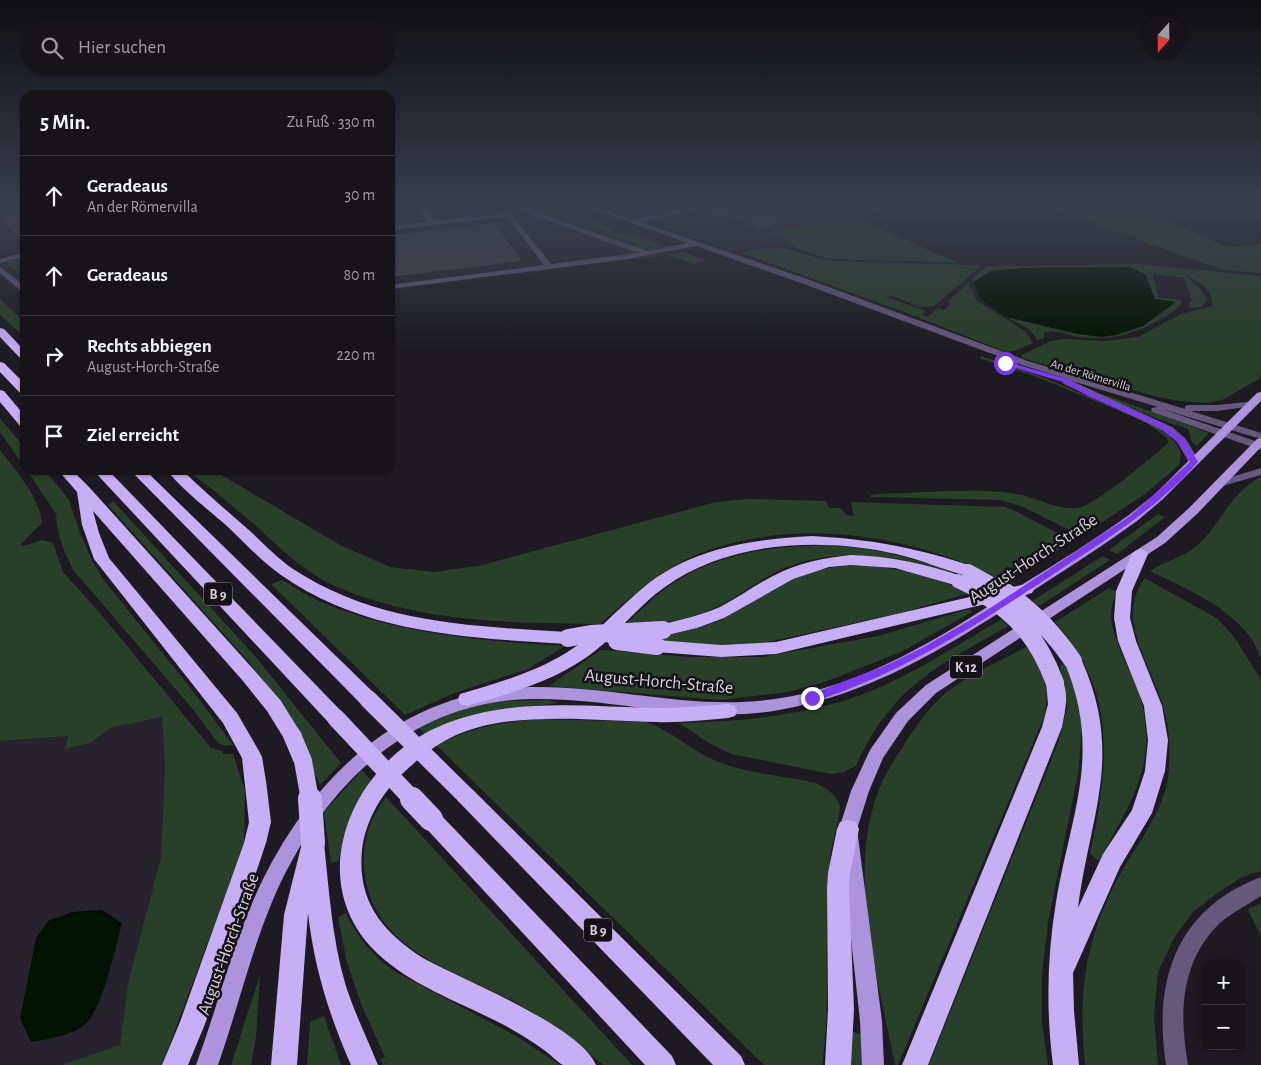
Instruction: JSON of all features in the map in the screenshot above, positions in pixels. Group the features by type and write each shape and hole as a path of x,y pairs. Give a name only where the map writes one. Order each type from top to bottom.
{"highway":[{"path":"0,331 20,352"},
{"path":"0,365 20,386"},
{"path":"0,394 20,418"},
{"path":"70,475 249,676 274,706 292,735 305,762 321,920 330,973 351,1035 365,1065"},
{"name":"B 9","path":"105,475 663,1065"},
{"name":"B 9","path":"142,475 465,795 732,1065"},
{"path":"179,475 285,571 324,595 358,608 412,623 464,631 568,638 660,638 721,652 776,648 1026,589"},
{"path":"84,490 85,516 102,558 230,718 252,757 256,781 260,822 255,843 192,1024 175,1065"},
{"path":"467,699 529,681 559,666 588,647 662,582 702,561 734,551 789,542 849,542 912,552 963,576 1004,590 1034,612 1056,636 1073,661 1090,710 1094,760 1090,795 1067,902 1061,972 1062,1028 1066,1065"},
{"path":"1061,972 1111,861 1140,813 1155,771 1158,740 1153,706 1127,641 1122,618 1124,591 1140,554"},
{"path":"660,638 718,614 803,568 831,562 862,561 894,564 963,576 1024,625 1041,647 1055,683 1057,704 1052,727 915,1065"},
{"path":"583,1065 560,1045 514,1017 407,962 376,936 358,908 352,889 350,857 353,837 359,820 381,784 407,754 441,734 474,721 536,712 670,715 728,711"},
{"path":"838,1065 841,1009 838,889 839,873 848,829"},
{"path":"284,1065 296,915 313,843"}],"main road":[{"name":"August-Horch-Straße","path":"207,1065 263,902 291,845 311,816 358,761 380,742 404,726 430,713 467,699 507,694 538,693 728,711 795,702 832,692 925,651 1026,589 1133,518 1232,426 1257,399"},
{"path":"1219,484 1260,442"},
{"name":"K 12","path":"873,1065 871,1021 848,829 860,791 876,755 893,729 922,697 1170,533 1219,484"}],"street":[{"path":"538,253 550,267"},
{"path":"395,286 649,253"},
{"name":"An der Römervilla","path":"723,253 804,280 1037,367 1232,426 1260,442"},
{"path":"0,262 20,256"},
{"path":"0,269 20,286"},
{"name":"An der Römervilla","path":"920,324 985,356 1223,434 1260,442"},
{"path":"1065,381 1168,429 1181,440 1194,462"},
{"path":"1169,406 1217,408 1257,399"},
{"name":"K 12","path":"1219,484 1261,472"},
{"path":"1177,1065 1172,1040 1172,1000 1179,967 1193,940 1213,918 1261,886"}],"shaded area":[{"path":"1,253 16,253 4,255"},
{"path":"20,253 4,261 20,275 20,294 0,276 0,259"},
{"path":"395,253 678,253 395,289"},
{"path":"1129,267 1145,274 1155,299 1176,302 1143,326 1116,335 1102,337 1078,334 1007,317 981,300 973,282 991,271 1023,268"},
{"path":"162,717 165,765 161,857 128,983 120,1045 61,1065 0,1065 0,741 69,736 66,749 91,743 109,728"},
{"path":"102,910 122,923 112,963 97,1007 90,1018 78,1029 58,1037 31,1042 20,1018 36,938 48,921 72,912"}],"green space":[{"path":"678,253 685,253 705,260 695,264 666,255 395,290"},
{"path":"741,253 800,253 836,261 979,265 980,267 934,306 919,307 893,296 886,297 926,311 922,315 927,317 938,308 944,310 951,303 947,302 968,283 977,301 1025,331 1033,343 1014,351 1006,352 915,316"},
{"path":"809,253 935,253 959,263 828,259"},
{"path":"1175,253 1261,253 1261,273 1223,270"},
{"path":"20,256 20,275 4,261"},
{"path":"1139,264 1261,276 1261,375 1259,379 1222,400 1207,403 1178,401 1154,396 1022,358 1021,355 1051,341 1062,339 1107,341 1138,337 1181,314 1212,306 1211,295 1205,287 1186,276 1198,286 1207,299 1202,307 1189,308 1190,301 1192,301 1184,278 1153,274 1159,297 1181,300 1182,302 1174,311 1164,317 1138,330 1119,336 1089,338 1052,331 1044,333 1044,338 1037,340 1030,330 1007,317 1078,334 1143,326 1175,302 1155,299 1145,274 1129,267 1023,268 991,271 973,282 972,279 985,267 990,266"},
{"path":"0,299 20,317 20,333 0,315"},
{"path":"981,356 1038,375 1149,422 1168,434 1177,445 1181,454 1179,465 1145,494 1081,536 1023,507 1001,500 870,497 877,494 961,491 994,492 1019,494 1053,505 1078,508 1110,490 1168,443 1167,438 1144,421 1037,377 982,359 980,358"},
{"path":"1096,393 1209,433 1197,446 1192,442 1188,429 1158,419"},
{"path":"0,418 20,442 20,461 0,432"},
{"path":"0,450 26,484 40,513 42,523 21,544 23,546 43,540 53,543 63,572 100,613 211,748 222,751 223,754 233,754 245,791 244,845 162,1065 61,1065 120,1045 128,983 161,857 165,765 162,717 110,728 91,743 65,749 68,736 0,741"},
{"path":"30,475 49,475 69,500 92,561 103,579 193,691 233,745 225,746 218,743 191,707 74,571 62,543 56,514"},
{"path":"194,475 221,475 340,545 390,567 434,572 478,566 716,502 748,499 826,501 829,508 841,508 846,515 854,516 851,502 1004,507 1073,541 1005,582 968,565 929,551 889,541 847,535 805,533 764,537 723,545 673,566 640,589 600,624 488,620 461,618 406,609 379,602 329,583 313,574 283,551"},
{"path":"1261,477 1261,658 1250,637 1227,614 1190,590 1150,571 1187,553 1198,545 1242,490"},
{"path":"113,501 255,656 341,763 320,785 296,733 270,689 248,661 108,505"},
{"path":"1158,514 1165,517 1117,554 1109,550"},
{"path":"830,545 865,549 898,556 932,564 965,575 962,578 877,557 835,556 790,566 763,579 721,605 698,615 661,623 624,626 666,588 710,564 769,549"},
{"path":"1103,556 1110,560 1039,606 1032,601"},
{"path":"851,565 882,567 927,576 970,593 900,613 763,643 713,645 658,641 661,636 694,629 722,620 782,583 815,570"},
{"path":"1145,578 1218,619 1235,638 1261,680 1261,871 1242,877 1193,912 1174,938 1158,972 1154,1016 1158,1065 1085,1065 1082,1016 1083,993 1090,949 1105,905 1116,882 1154,818 1165,791 1168,777 1169,742 1163,706 1138,642 1134,626 1133,609 1136,593"},
{"path":"282,580 314,599 378,621 440,634 565,646 528,669 454,693 405,715 271,584"},
{"path":"1109,588 1116,592 1111,615 1115,636 1142,704 1146,728 1146,751 1138,785 1099,861 1090,854 1104,762 1103,732 1099,704 1090,676 1076,649 1055,622"},
{"path":"969,609 972,612 901,652 825,682 787,692 720,700 549,686 601,650 691,657 762,657 878,636"},
{"path":"1002,619 1008,626 938,667 901,698 885,716 856,766 844,772 831,774 732,754 712,745 679,723 760,718 840,702 861,695 903,676"},
{"path":"1030,645 1042,671 1046,688 1044,717 898,1065 895,1065 874,965 865,895 865,860 869,827 877,795 888,771 912,733 940,698 987,667"},
{"path":"1065,662 1073,679 1082,721 1079,768 1048,923 1042,974 1042,1022 1048,1065 929,1065 1058,743 1067,708 1060,666"},
{"path":"548,700 558,703 493,711 426,736 419,728 453,713 483,704"},
{"path":"542,719 647,722 714,760 751,771 816,783 834,795 839,802 840,810 831,854 828,885 826,1013 822,1065 764,1065 436,745 488,726"},
{"path":"362,770 373,783 365,792 350,819 343,839 339,861 331,863 324,812"},
{"path":"386,797 632,1065 603,1065 563,1033 520,1005 445,969 421,955 400,939 383,920 370,897 364,868 364,848 368,830"},
{"path":"1261,903 1261,937 1248,909"},
{"path":"346,913 366,945 394,971 518,1037 560,1065 383,1065 380,1060 385,1057 361,1004 346,959 338,917"},
{"path":"260,975 256,1037 251,1065 231,1065"},
{"path":"324,1016 341,1065 307,1065 310,1022"},
{"path":"850,1031 863,1035 863,1065 848,1065"}],"building":[{"path":"395,253 516,253 522,261 395,276"}],"route":[{"path":"812,698 832,692 893,667 925,651 984,616 1133,518 1194,462 1181,440 1161,424 1090,394 1065,381 1005,363"}]}
